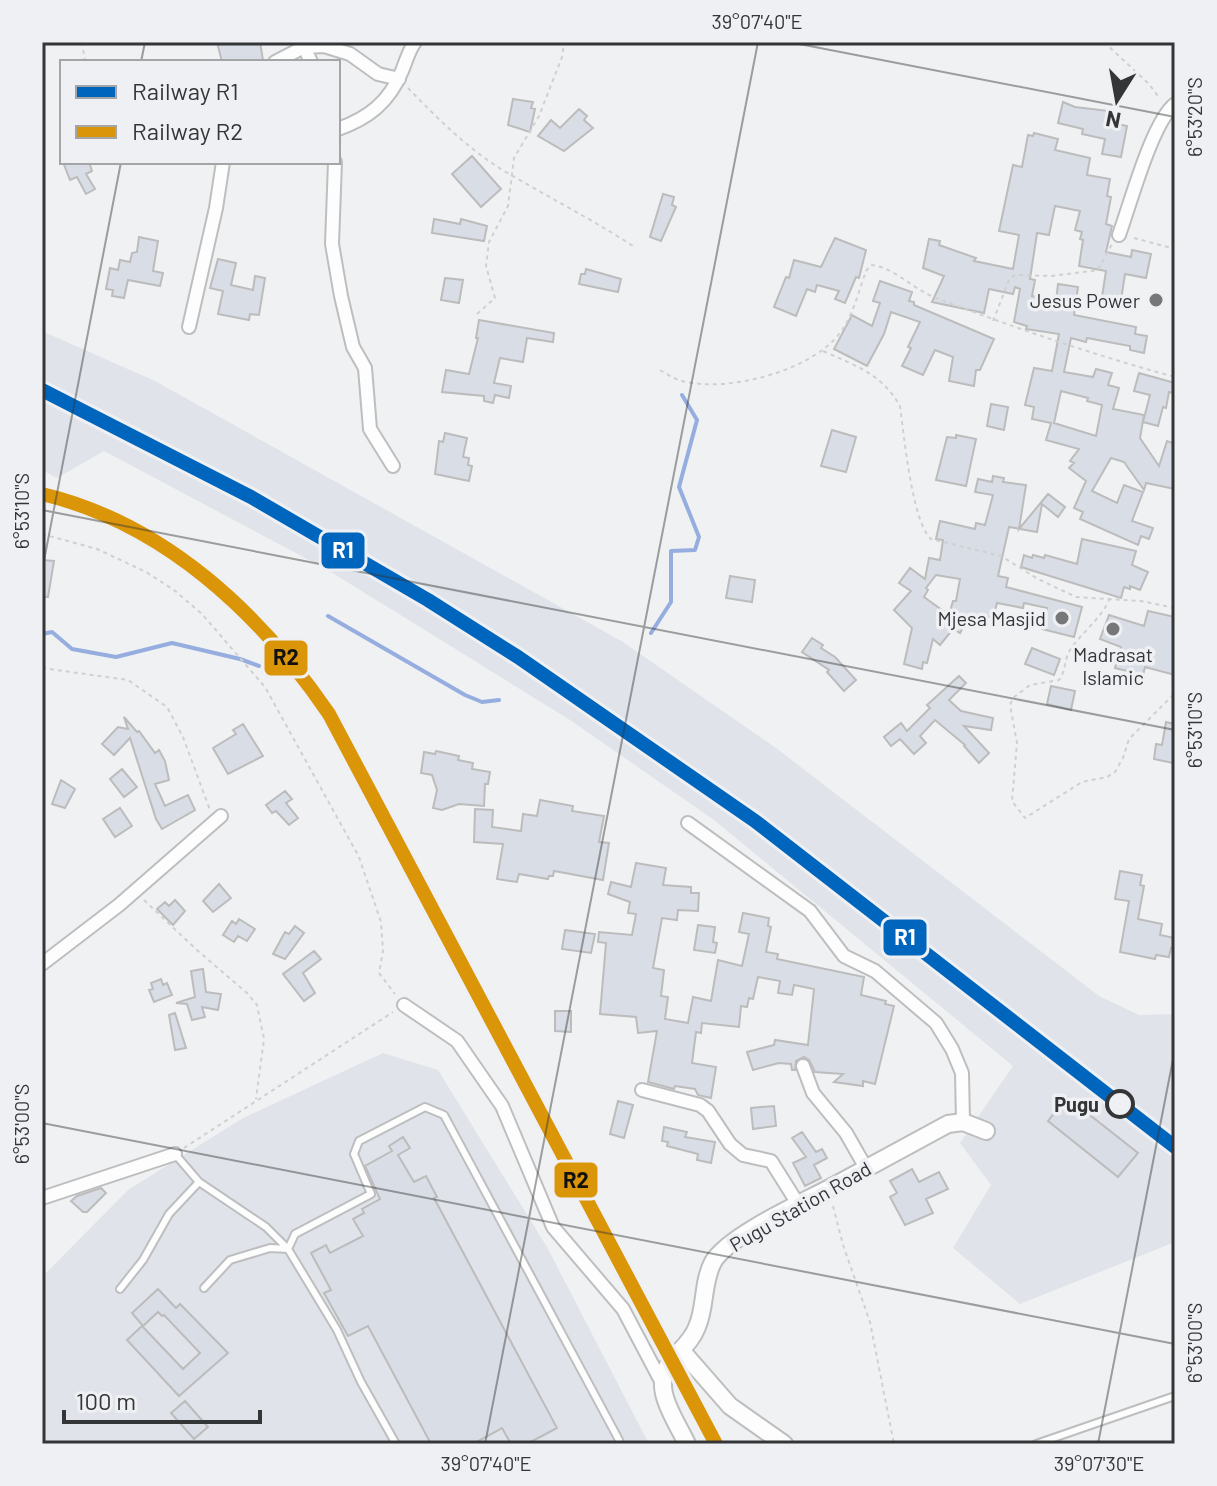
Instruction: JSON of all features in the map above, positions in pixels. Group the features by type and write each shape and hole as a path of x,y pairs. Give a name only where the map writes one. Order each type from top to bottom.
{"street":[{"path":"340,128 371,115 383,103 399,79 415,42"},
{"path":"278,60 303,44 338,49 378,74 399,79"},
{"path":"1119,235 1152,141 1172,107"},
{"path":"189,327 223,164"},
{"path":"335,164 332,244 341,296 353,347 365,368 370,429 393,466"},
{"path":"42,964 135,891 217,819"},
{"path":"688,823 810,911 844,956 875,971 936,1023 962,1073 963,1122 986,1131"},
{"path":"404,1005 457,1041 502,1106 553,1227 623,1309 661,1381 665,1397 687,1444"},
{"path":"803,1066 813,1093 846,1133 866,1168"},
{"path":"642,1090 700,1105 708,1111 730,1144 743,1155 771,1161 798,1204"},
{"name":"Pugu Station Road","path":"661,1381 664,1370 698,1326 705,1282 713,1262 724,1248 798,1204 948,1124 963,1122"},
{"path":"42,1198 175,1154"},
{"path":"681,1350 730,1406 784,1444"}],"lane":[{"path":"288,1249 295,1234 371,1194 354,1154 359,1141 425,1107 444,1115 617,1443"},
{"path":"175,1154 199,1182 266,1227 288,1249 337,1330 361,1382 396,1444"},
{"path":"120,1289 143,1260 169,1214 199,1182"},
{"path":"204,1288 230,1260 270,1248 288,1249"},
{"path":"1036,1444 1175,1396"}],"path":[{"path":"477,314 495,298 486,257 492,235 508,206 514,158 539,116 562,57 564,42"},
{"path":"1104,42 1172,107"},
{"path":"399,79 438,119 511,175 633,246"},
{"path":"993,321 1009,280 1015,275 1052,276 1098,270 1119,235 1175,249"},
{"path":"660,370 680,381 711,385 763,378 792,367 822,351 841,332 871,265 881,266 925,294 993,321 1112,361 1175,377"},
{"path":"822,351 872,373 891,391 900,406 918,512 924,533 931,539 1001,556 1038,579 1076,597 1110,598 1175,608"},
{"path":"42,534 97,549 146,572 174,590 202,614 265,687 359,857 381,922 383,951 379,973 404,1005 175,1154"},
{"path":"1110,598 1106,608 1068,653 1059,680 1030,685 1013,698 1010,705 1017,743 1012,801 1025,818 1082,782 1107,777 1115,772 1129,739 1175,693"},
{"path":"42,668 128,680 167,707 217,819"},
{"path":"135,891 257,1005 264,1039 255,1101"},
{"path":"827,1189 870,1322 894,1444"}],"shaded area":[{"path":"42,331 155,381 623,642 776,748 1099,996 1139,1015 1175,1014 1175,1242 1020,1304 953,1248 991,1185 960,1143 1013,1066 714,820 570,720 326,569 104,451 57,478 42,470"},
{"path":"383,1053 438,1070 547,1247 649,1444 42,1444 42,1277 128,1190 243,1118"}],"building":[{"path":"217,42 260,42 263,60 222,60"},
{"path":"513,99 533,102 531,108 535,109 530,132 508,125"},
{"path":"1063,102 1075,107 1109,111 1107,122 1127,126 1121,157 1102,154 1105,139 1082,134 1083,129 1058,123"},
{"path":"579,109 587,116 584,120 593,128 564,151 538,136 551,120 560,128"},
{"path":"1034,133 1058,139 1055,150 1090,158 1087,175 1110,179 1107,196 1111,197 1106,224 1112,226 1106,252 1131,257 1132,250 1151,254 1146,278 1125,274 1121,300 1102,297 1106,271 1079,266 1083,240 1080,239 1082,232 1075,230 1080,211 1055,206 1049,235 1037,233 1030,279 1035,280 1032,296 1056,301 1058,284 1078,287 1074,315 1136,327 1135,334 1147,336 1144,353 1130,350 1130,346 1071,338 1064,372 1093,377 1096,369 1112,373 1108,385 1119,388 1113,409 1144,415 1140,438 1159,466 1167,441 1175,444 1175,489 1146,483 1144,490 1124,462 1111,458 1092,491 1117,503 1124,485 1143,492 1132,521 1153,528 1149,539 1141,536 1138,545 1080,519 1083,512 1074,508 1086,481 1069,468 1079,449 1046,440 1051,423 1032,419 1034,407 1025,405 1034,368 1052,371 1059,334 1026,329 1027,326 1014,322 1020,289 1015,287 1013,294 989,289 984,313 932,302 944,276 923,268 929,239 976,258 974,261 1013,269 1019,235 999,231 1013,165 1022,167 1028,135 1033,136","holes":["1061,391 1088,398 1087,401 1102,405 1096,436 1054,423"]},
{"path":"472,156 501,189 481,207 452,174"},
{"path":"64,164 90,164 92,171 86,174 95,189 86,194 77,177 70,180"},
{"path":"663,194 674,197 672,205 676,207 661,241 650,237"},
{"path":"434,219 460,224 461,219 487,226 484,241 432,233"},
{"path":"139,237 158,241 153,271 163,273 160,286 128,280 124,298 112,296 113,290 106,289 110,268 118,270 120,260 130,262 132,253 137,252"},
{"path":"835,238 866,250 859,278 856,277 845,303 835,299 839,291 817,285 815,292 807,289 796,316 774,307 786,277 789,278 794,260 821,267"},
{"path":"218,259 236,263 231,285 253,290 255,276 265,278 259,315 250,314 249,320 218,314 223,291 210,288"},
{"path":"586,269 621,279 618,292 579,284 581,274 585,274"},
{"path":"445,278 463,280 459,303 441,300"},
{"path":"880,281 912,292 909,301 914,305 994,339 980,370 976,370 974,386 949,381 953,357 935,350 923,375 902,366 920,322 891,312 884,334 867,366 834,349 852,315 872,326 880,303 873,301"},
{"path":"479,320 554,333 553,342 527,338 523,362 500,358 494,383 511,386 509,398 495,395 493,403 484,401 484,396 442,392 446,370 469,374"},
{"path":"1139,373 1175,383 1175,393 1169,392 1158,426 1143,422 1150,395 1134,391"},
{"path":"991,404 1008,407 1004,430 987,426"},
{"path":"832,430 856,437 846,472 821,466"},
{"path":"445,433 467,438 463,457 469,458 468,465 472,466 469,481 435,474 439,441 443,442"},
{"path":"956,435 976,439 966,486 936,480 947,437 956,438"},
{"path":"993,476 1004,478 1003,482 1026,485 1019,529 1009,527 998,576 1008,578 1006,587 1082,607 1074,637 1042,629 1047,608 1024,603 1023,608 997,603 993,618 982,615 977,625 967,620 960,633 953,629 940,645 933,639 927,663 923,662 922,669 904,664 912,628 894,610 911,591 899,583 910,568 925,579 929,558 940,560 943,540 936,539 940,521 975,529 976,523 985,525 993,495 975,492 978,479 992,482","holes":["936,575 960,579 956,601 953,601 949,615 924,597 926,588"]},
{"path":"1048,494 1065,507 1058,517 1042,504 1037,532 1019,529"},
{"path":"1082,539 1136,551 1132,565 1148,572 1140,590 1124,587 1121,598 1021,567 1024,555 1044,558 1045,555 1077,564"},
{"path":"42,560 54,561 48,597 42,597"},
{"path":"730,576 755,580 752,602 726,598"},
{"path":"1148,611 1175,617 1175,675 1145,667 1143,675 1115,668 1121,647 1100,639 1109,615 1144,626"},
{"path":"812,638 823,645 821,648 835,657 856,680 844,691 827,672 829,670 802,652"},
{"path":"1032,648 1060,659 1054,675 1025,664"},
{"path":"959,676 966,683 949,700 961,711 993,718 991,730 964,726 989,753 979,763 965,745 935,720 920,736 926,743 914,754 900,739 891,746 884,737 901,723 907,731 930,708 927,705"},
{"path":"1051,686 1075,691 1071,710 1047,704"},
{"path":"124,717 155,753 159,750 165,761 169,780 155,784 165,806 188,795 195,810 162,829 130,738 114,755 102,744 118,727 128,729"},
{"path":"1166,722 1175,724 1173,763 1154,759 1156,744 1162,745"},
{"path":"243,724 263,756 228,774 213,748 236,734 233,730"},
{"path":"436,751 473,763 472,769 490,772 488,784 485,784 484,806 459,804 442,810 433,808 437,790 432,775 421,773 424,752 435,754"},
{"path":"122,769 137,787 124,797 110,779"},
{"path":"61,780 75,789 65,808 52,804"},
{"path":"285,791 292,799 286,803 298,818 289,825 266,805"},
{"path":"540,800 573,806 572,811 604,816 599,842 609,843 603,880 554,871 548,879 519,874 517,882 497,879 503,844 474,842 475,809 493,810 492,827 521,831 523,814 537,816"},
{"path":"120,808 132,826 115,837 103,819"},
{"path":"636,863 666,868 663,885 691,887 691,893 699,893 698,911 678,910 677,920 662,918 653,968 664,970 661,996 668,997 665,1019 688,1023 693,997 711,1001 718,960 742,966 749,934 739,932 743,913 769,918 768,926 771,927 766,952 778,954 777,959 864,977 861,995 894,1006 875,1084 863,1081 863,1086 834,1082 843,1074 815,1072 804,1057 796,1061 795,1070 792,1070 791,1064 779,1063 753,1070 747,1052 774,1045 775,1040 808,1045 814,989 794,985 792,995 778,993 780,981 758,977 753,999 749,998 747,1007 741,1006 739,1027 702,1023 701,1033 696,1032 692,1063 716,1067 711,1098 698,1095 695,1089 675,1086 674,1089 648,1082 657,1031 638,1033 636,1017 600,1014 606,943 598,942 599,932 632,935 636,914 628,913 630,902 608,894 611,882 631,887"},
{"path":"1120,871 1142,875 1140,885 1144,886 1138,919 1162,924 1160,935 1175,938 1175,949 1171,948 1169,957 1156,955 1155,959 1120,952 1129,901 1115,899"},
{"path":"219,884 231,898 213,912 203,901"},
{"path":"175,900 185,911 173,925 157,909 165,902 169,906"},
{"path":"239,919 255,929 247,941 238,936 234,942 223,935 232,921 236,924"},
{"path":"698,925 715,927 715,953 694,950"},
{"path":"295,926 304,933 285,959 273,954 285,932 289,934"},
{"path":"565,930 595,934 591,953 562,949"},
{"path":"314,951 321,959 303,973 315,993 304,1001 283,974"},
{"path":"203,969 206,992 221,994 218,1010 202,1007 205,1017 192,1020 187,1004 176,1003 195,997 191,971"},
{"path":"161,979 163,985 167,983 172,995 154,1002 149,990 153,989 151,983"},
{"path":"555,1011 571,1011 571,1032 555,1031"},
{"path":"175,1013 186,1048 175,1050 169,1015"},
{"path":"1067,1097 1138,1153 1118,1177 1048,1121"},
{"path":"618,1101 633,1105 624,1138 610,1134"},
{"path":"774,1106 776,1126 753,1129 751,1108"},
{"path":"664,1127 687,1132 685,1137 715,1142 711,1163 697,1160 698,1154 667,1146 668,1142 662,1141"},
{"path":"802,1132 816,1152 822,1149 827,1158 814,1165 821,1178 805,1186 793,1163 806,1157 792,1138"},
{"path":"403,1137 410,1148 398,1155 414,1182 426,1176 437,1197 434,1198 557,1428 527,1444 511,1444 502,1428 473,1444 431,1444 368,1326 348,1336 324,1293 331,1290 311,1253 326,1245 330,1253 363,1236 353,1219 364,1213 362,1209 380,1199 365,1166 392,1151 389,1146"},
{"path":"912,1169 919,1182 939,1172 948,1189 926,1199 933,1213 905,1225 890,1197 897,1193 890,1181"},
{"path":"101,1188 106,1193 87,1212 71,1201 77,1196"},
{"path":"158,1289 176,1308 180,1304 228,1353 179,1396 127,1340 142,1326 183,1369 200,1353 164,1315 158,1312 143,1326 132,1313"},
{"path":"185,1401 208,1427 194,1439 171,1413"}],"waterway":[{"path":"651,633 671,602 671,551 695,550 699,537 679,487 697,420 682,395"},
{"path":"328,616 465,695 482,702 499,700"},
{"path":"42,634 52,632 72,649 116,657 172,643 259,666"}],"rail line":[{"name":"R1","path":"42,390 251,497 428,600 518,657 755,821 1175,1147"},
{"name":"R2","path":"42,494 129,526 205,577 272,641 329,714 716,1444"}],"place":[{"name":"Jesus Power","path":"1156,300"},
{"name":"Mjesa Masjid","path":"1062,618"},
{"name":"Madrasat Islamic","path":"1113,629"},
{"name":"Pugu","path":"1120,1104"}]}
